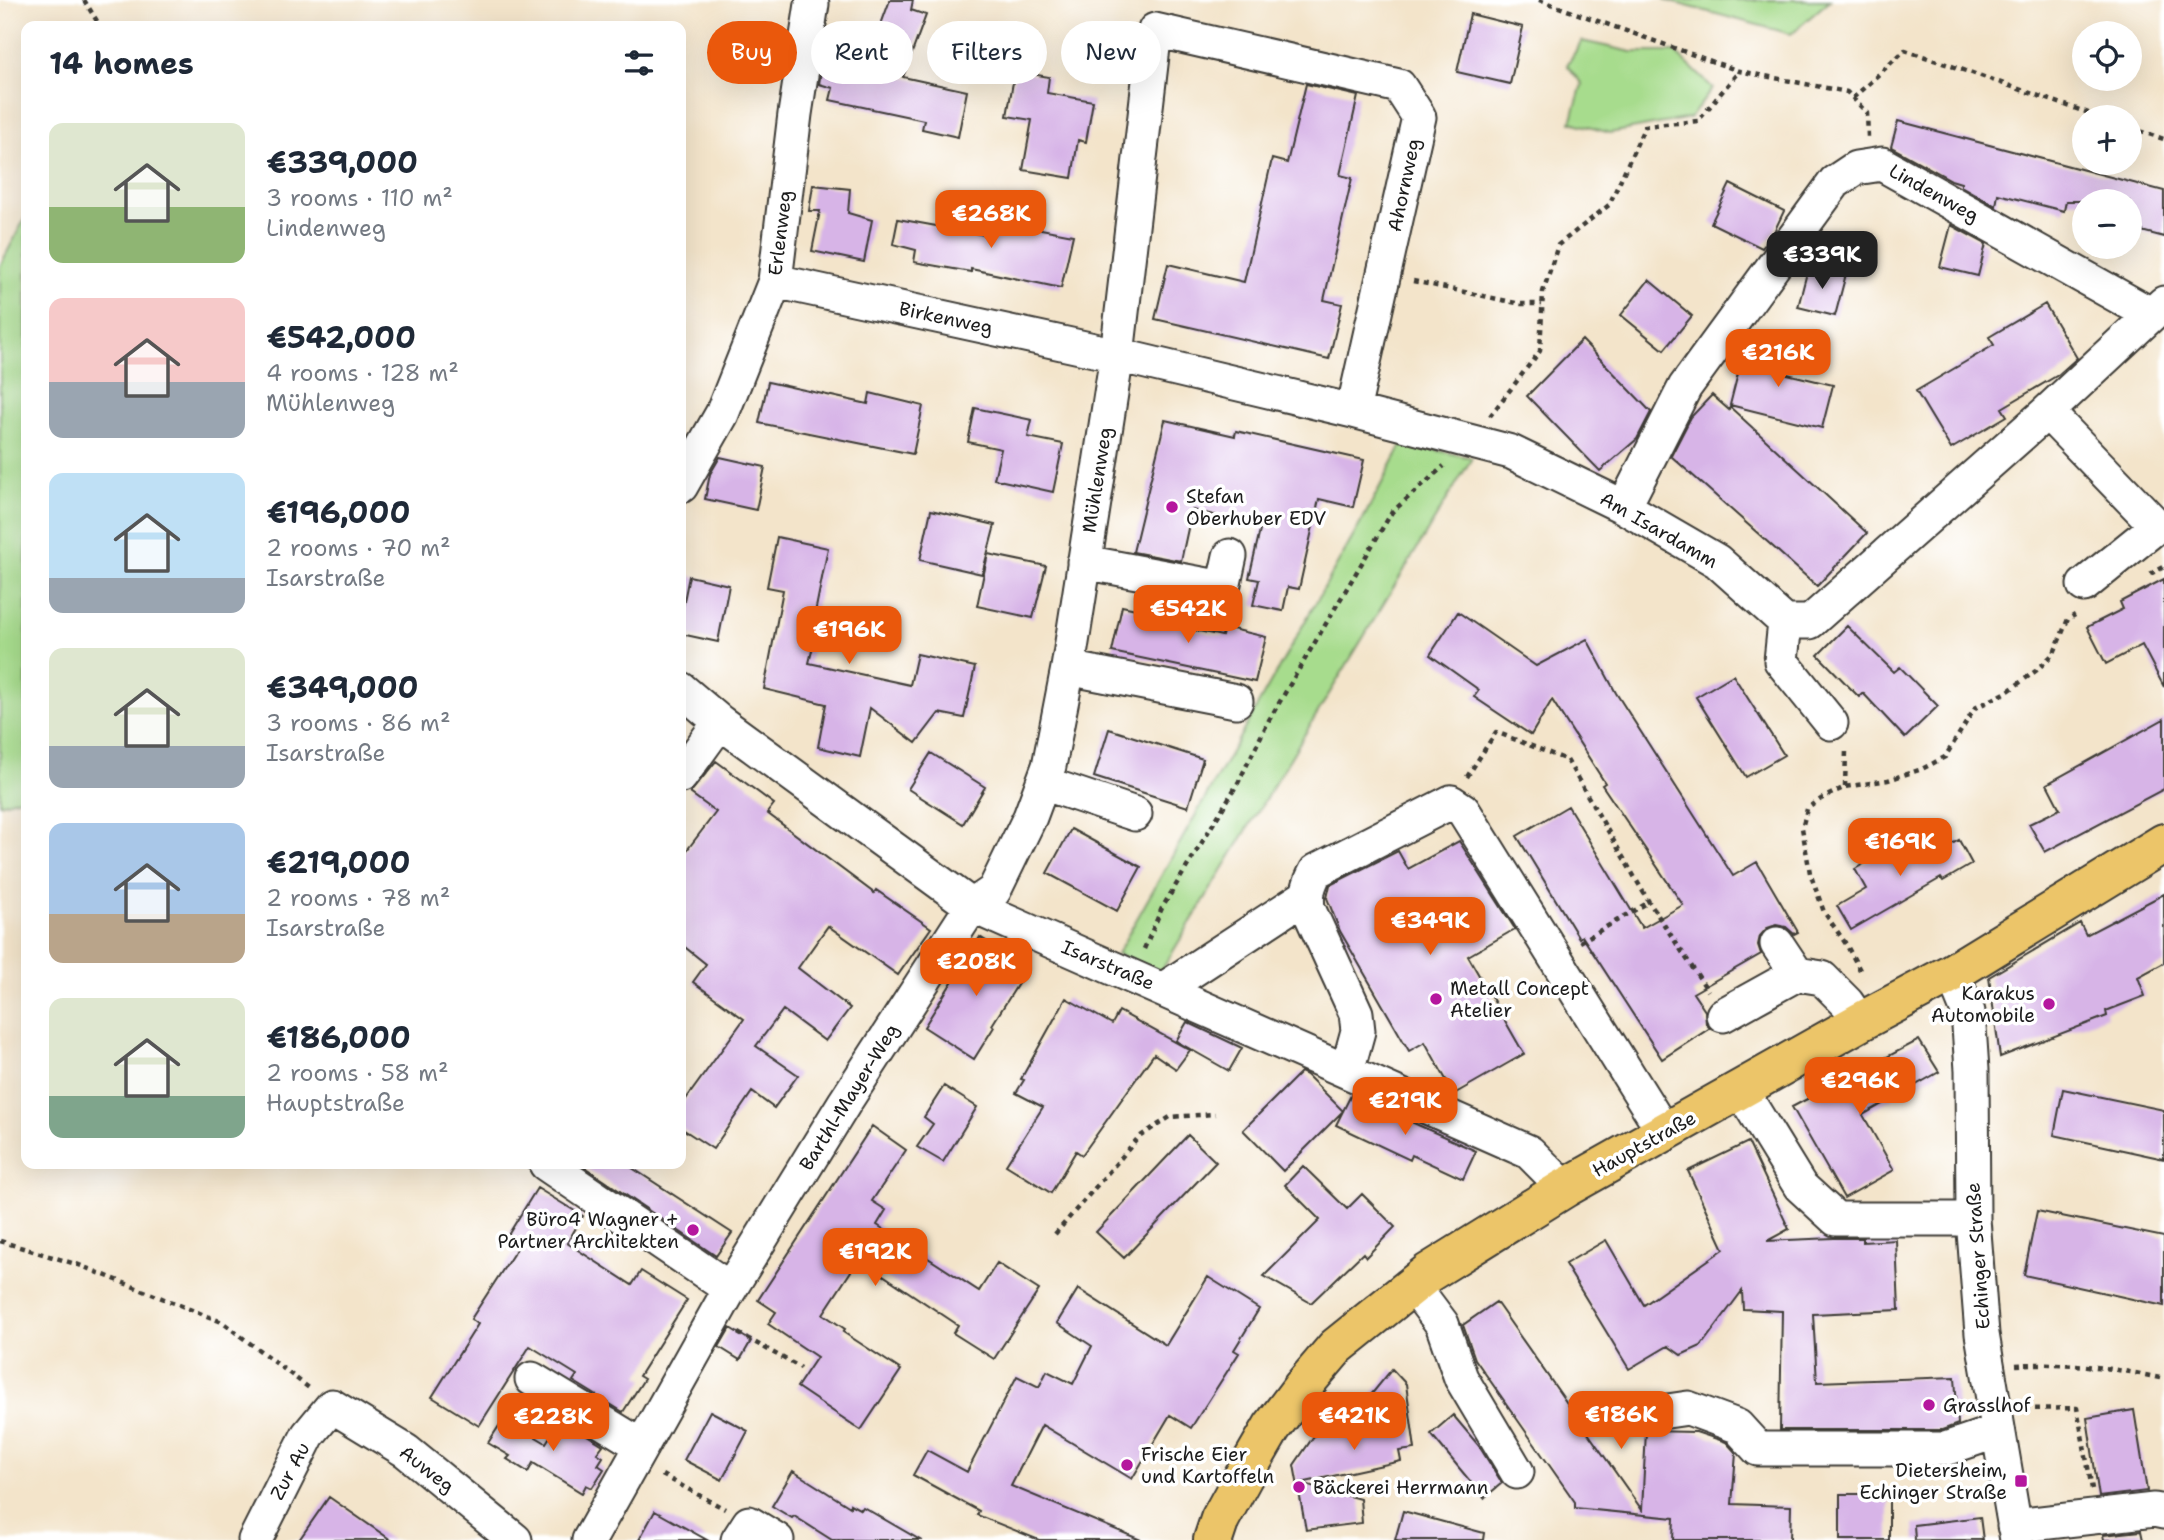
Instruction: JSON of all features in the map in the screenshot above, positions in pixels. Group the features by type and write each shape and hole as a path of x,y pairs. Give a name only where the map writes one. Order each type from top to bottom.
{"main road":[{"name":"Hauptstraße","path":"1213,1540 1220,1518 1242,1476 1272,1427 1303,1386 1336,1347 1412,1284 1565,1188 1952,973 2164,843"}],"street":[{"name":"Erlenweg","path":"686,477 722,414 775,281 795,114 812,4"},
{"name":"Ahornweg","path":"1161,32 1399,86 1419,117 1353,411"},
{"name":"Mühlenweg","path":"972,906 994,891 1030,817 1049,766 1068,668 1117,355 1148,84"},
{"name":"Lindenweg","path":"1624,507 1685,387 1835,182 1856,168 1882,164 2157,308"},
{"name":"Birkenweg","path":"775,281 1117,355"},
{"path":"1831,723 1781,661 1785,622 1810,622 2047,412 2157,308"},
{"name":"Am Isardamm","path":"1117,355 1511,452 1624,507 1717,562 1785,622"},
{"path":"2047,412 2157,526 2082,599"},
{"path":"1084,562 1223,588 1230,556"},
{"path":"1068,668 1236,701"},
{"name":"Isarstraße","path":"686,693 720,722 972,906 1529,1152 1565,1188"},
{"path":"686,769 720,722"},
{"path":"1043,783 1135,814"},
{"path":"1347,1070 1358,1031 1356,1013 1308,908 1306,897 1309,883 1316,871 1451,802 1463,810 1664,1132"},
{"path":"1164,989 1306,897"},
{"name":"Barthl-Mayer-Weg","path":"589,1540 730,1289 845,1102 972,906"},
{"path":"1777,944 1797,974"},
{"name":"Echinger Straße","path":"1952,973 1968,1012 1972,1070 1973,1219 1982,1334 2016,1533"},
{"path":"1723,1015 1797,974 1822,978 1847,1003 1870,1017"},
{"path":"1741,1090 1800,1186 1836,1219 1973,1219"},
{"path":"553,1169 730,1289"},
{"path":"1412,1284 1441,1324 1461,1378 1517,1472"},
{"path":"532,1379 637,1453"},
{"name":"Zur Au","path":"255,1540 308,1435 332,1406"},
{"name":"Auweg","path":"332,1406 406,1451 515,1540"},
{"path":"1654,1413 1688,1408 1737,1426 1758,1449 1945,1448 1996,1420"},
{"path":"2016,1533 2097,1517 2164,1511"},
{"path":"744,1531 777,1540"}],"path":[{"path":"84,0 97,21"},
{"path":"1539,0 1739,71 1847,92 1867,113 1870,166"},
{"path":"1853,97 1905,50 2072,107"},
{"path":"1132,976 1163,908 1238,783 1269,720 1392,512 1470,442 1540,351 1543,292 1558,245 1609,205 1646,125 1698,121 1739,71"},
{"path":"2142,132 2164,139"},
{"path":"1384,275 1521,304 1542,304"},
{"path":"2140,580 2164,567"},
{"path":"1870,1017 1846,944 1824,912 1810,873 1802,828 1807,809 1845,788 1888,780 1945,757 1975,708 2007,692 2037,670 2054,653 2068,619 2082,599"},
{"path":"1451,802 1496,732 1567,760 1649,902 1723,1015"},
{"path":"1055,1234 1139,1137 1170,1117 1215,1114"},
{"path":"0,1241 79,1265 222,1322 332,1406"},
{"path":"713,1319 801,1368"},
{"path":"1988,1368 2021,1364 2080,1365 2126,1370 2164,1379"},
{"path":"1996,1420 2077,1408 2097,1517"},
{"path":"637,1453 697,1492 744,1531"}],"green space":[{"path":"1664,0 1830,0 1791,34"},
{"path":"1582,41 1632,52 1675,52 1713,88 1690,118 1610,133 1571,122 1582,84 1567,65"},
{"path":"21,226 21,798 0,804 0,266"},
{"path":"1403,443 1472,458 1160,973 1117,954 1363,519"}],"building":[{"path":"890,0 913,0 911,10 926,15 913,50 913,21 882,21"},
{"path":"1470,14 1523,27 1510,84 1457,72"},
{"path":"1047,77 1049,77 1047,93 1093,101 1086,142 1078,140 1072,178 1023,170 1032,120 1007,116 1013,84 1047,84"},
{"path":"913,79 967,91 958,137 922,129 924,120 830,100 833,88 819,84 913,84"},
{"path":"1306,84 1358,96 1340,175 1352,178 1324,300 1342,304 1329,359 1155,319 1168,264 1244,282 1272,159 1287,163"},
{"path":"1898,121 2072,167 2072,175 2103,175 2164,191 2164,237 2142,231 2142,189 2072,189 2072,201 2066,201 2064,211 1998,194 1996,206 1961,186 1961,183 1891,147"},
{"path":"1730,184 1784,211 1773,234 1762,248 1711,223"},
{"path":"813,185 850,189 848,213 872,220 864,262 812,251 820,211 809,211"},
{"path":"898,219 991,236 994,220 1073,235 1061,288 971,269 971,272 914,262 916,250 893,244"},
{"path":"1951,225 1986,244 1978,276 1940,267"},
{"path":"1809,265 1846,274 1835,316 1798,307"},
{"path":"1649,280 1692,316 1664,350 1621,315"},
{"path":"2045,304 2077,358 2058,375 2002,408 2007,416 1951,449 1916,391 1994,345 1989,337"},
{"path":"1582,340 1651,412 1637,439 1600,471 1527,396"},
{"path":"1746,342 1784,352 1779,372 1833,385 1822,428 1730,405"},
{"path":"768,382 868,404 870,393 923,406 913,454 759,423"},
{"path":"1712,395 1729,410 1730,407 1867,533 1817,586 1671,456 1691,417"},
{"path":"975,408 1032,420 1028,437 1063,444 1053,492 994,479 1001,449 968,442"},
{"path":"1165,420 1235,436 1236,431 1364,460 1353,507 1319,499 1299,589 1288,587 1283,611 1253,605 1259,580 1249,578 1261,526 1192,510 1181,561 1133,552"},
{"path":"720,457 765,467 756,510 705,499 710,474"},
{"path":"931,510 995,525 982,574 920,560"},
{"path":"777,537 828,548 811,633 816,634 809,663 910,685 917,654 975,667 964,718 939,713 916,743 870,708 860,757 818,747 826,704 764,689 783,590 767,587"},
{"path":"988,554 1046,566 1033,618 977,606"},
{"path":"689,576 729,585 718,642 686,635 686,591"},
{"path":"2164,579 2164,687 2142,645 2106,664 2087,627 2123,609 2120,602"},
{"path":"1122,606 1173,617 1171,625 1222,636 1224,627 1266,637 1255,682 1112,652"},
{"path":"1458,612 1536,666 1587,639 1616,693 1733,876 1757,862 1798,932 1794,934 1786,927 1776,925 1767,928 1760,936 1758,945 1761,954 1693,993 1705,1011 1706,1024 1710,1028 1662,1059 1582,936 1579,938 1517,836 1568,806 1642,928 1683,905 1602,785 1605,783 1552,700 1531,735 1474,697 1479,690 1430,655"},
{"path":"1847,626 1894,672 1900,667 1938,706 1905,738 1863,693 1859,697 1818,655"},
{"path":"1733,675 1784,755 1746,777 1696,697"},
{"path":"2164,719 2164,789 2045,852 2029,824 2060,809 2047,784"},
{"path":"1109,729 1203,759 1188,807 1094,777"},
{"path":"931,753 985,787 963,824 908,789"},
{"path":"716,761 774,804 767,813 874,893 876,890 931,928 898,975 828,926 798,968 850,1008 825,1041 783,1010 756,1046 798,1075 774,1108 752,1092 713,1149 686,1131 686,1099 744,1019 693,982 706,964 686,948 686,851 716,812 690,793"},
{"path":"1071,829 1141,867 1117,911 1047,873"},
{"path":"1910,837 1924,860 1959,840 1972,864 1943,881 1941,878 1851,930 1837,906 1866,889 1855,869"},
{"name":"Metall Concept Atelier","path":"1459,841 1515,929 1468,956 1524,1054 1454,1094 1425,1042 1409,1051 1340,931 1327,898 1330,885 1398,851 1408,869"},
{"path":"2164,894 2164,963 2138,977 2145,996 2106,1011 2107,1016 2000,1057 1989,977 2080,923 2086,935"},
{"path":"980,937 1028,968 974,1059 924,1027"},
{"path":"1066,998 1112,1024 1119,1011 1190,1050 1176,1069 1154,1054 1082,1155 1076,1151 1051,1193 1006,1165 1043,1107 1016,1093"},
{"path":"1187,1022 1242,1048 1229,1071 1176,1041"},
{"path":"1919,1040 1939,1072 1863,1115 1894,1170 1844,1198 1792,1107"},
{"path":"1301,1072 1343,1111 1283,1171 1243,1130"},
{"path":"944,1086 977,1107 943,1162 917,1147 933,1124 924,1117"},
{"path":"2063,1089 2164,1110 2164,1159 2054,1135"},
{"path":"1351,1095 1476,1151 1463,1179 1412,1155 1410,1160 1336,1125"},
{"path":"872,1126 906,1150 872,1201 886,1210 877,1225 979,1291 997,1263 1039,1290 994,1359 953,1333 958,1325 859,1259 823,1314 845,1329 843,1332 901,1370 861,1430 797,1387 817,1357 768,1324 776,1312 758,1300"},
{"path":"1188,1135 1216,1162 1124,1258 1096,1232"},
{"path":"1748,1142 1789,1229 1767,1241 1834,1238 1863,1238 1863,1242 1896,1240 1899,1310 1813,1314 1817,1382 1955,1377 1958,1424 1942,1430 1780,1430 1782,1311 1743,1309 1742,1291 1701,1346 1681,1355 1668,1346 1629,1369 1565,1264 1606,1240 1644,1305 1724,1249 1688,1171"},
{"path":"1303,1166 1347,1209 1362,1194 1395,1227 1366,1257 1363,1253 1311,1303 1264,1276 1320,1220 1285,1185"},
{"path":"587,1169 634,1169 732,1233 716,1256"},
{"path":"537,1188 583,1216 567,1243 632,1285 641,1271 687,1300 639,1376 644,1379 623,1412 573,1381 577,1375 530,1346 479,1426 432,1397 478,1324 471,1319 517,1248 505,1240"},
{"path":"2037,1211 2164,1237 2164,1306 2024,1275"},
{"path":"1208,1277 1259,1309 1234,1350 1239,1353 1191,1428 1170,1415 1132,1479 1042,1425 1011,1486 1141,1540 1039,1540 977,1515 979,1511 913,1475 927,1450 967,1472 1017,1376 1039,1387 1047,1371 1073,1384 1092,1346 1057,1323 1078,1289 1166,1345"},
{"path":"1496,1302 1642,1510 1646,1431 1696,1432 1726,1442 1736,1453 1732,1504 1791,1506 1790,1540 1673,1540 1674,1518 1575,1508 1575,1502 1475,1359 1463,1325"},
{"path":"730,1328 751,1341 740,1360 719,1347"},
{"path":"1392,1369 1406,1384 1415,1449 1399,1451 1401,1461 1301,1483 1360,1499 1362,1523 1306,1530 1294,1465 1327,1417 1357,1412"},
{"path":"2134,1410 2147,1491 2099,1497 2087,1418"},
{"path":"710,1411 748,1431 722,1480 684,1460"},
{"path":"1453,1415 1479,1446 1502,1483 1484,1498 1431,1434"},
{"path":"504,1418 546,1443 561,1419 603,1445 597,1453 603,1457 598,1465 604,1469 592,1488 586,1485 582,1493 533,1463 528,1472 507,1459 510,1456 488,1443"},
{"path":"793,1471 850,1507 850,1504 861,1510 863,1507 920,1540 832,1540 794,1516 792,1518 772,1506"},
{"path":"1840,1494 1889,1494 1889,1540 1840,1540"},
{"path":"329,1497 391,1540 299,1540"},
{"path":"655,1511 707,1540 639,1540"},
{"path":"1403,1511 1484,1533 1483,1540 1395,1540"},
{"path":"1980,1517 1983,1540 1915,1540 1914,1525"},
{"path":"2141,1531 2143,1540 2104,1540 2103,1535"}],"place":[{"name":"Stefan Oberhuber EDV","path":"1172,507"},
{"name":"Metall Concept Atelier","path":"1436,999"},
{"name":"Karakus Automobile","path":"2049,1004"},
{"name":"Büro4 Wagner + Partner Architekten","path":"693,1230"},
{"name":"Grasslhof","path":"1929,1405"},
{"name":"Frische Eier und Kartoffeln","path":"1127,1465"},
{"name":"Dietersheim, Echinger Straße","path":"2021,1481"},
{"name":"Bäckerei Herrmann","path":"1299,1487"}]}
